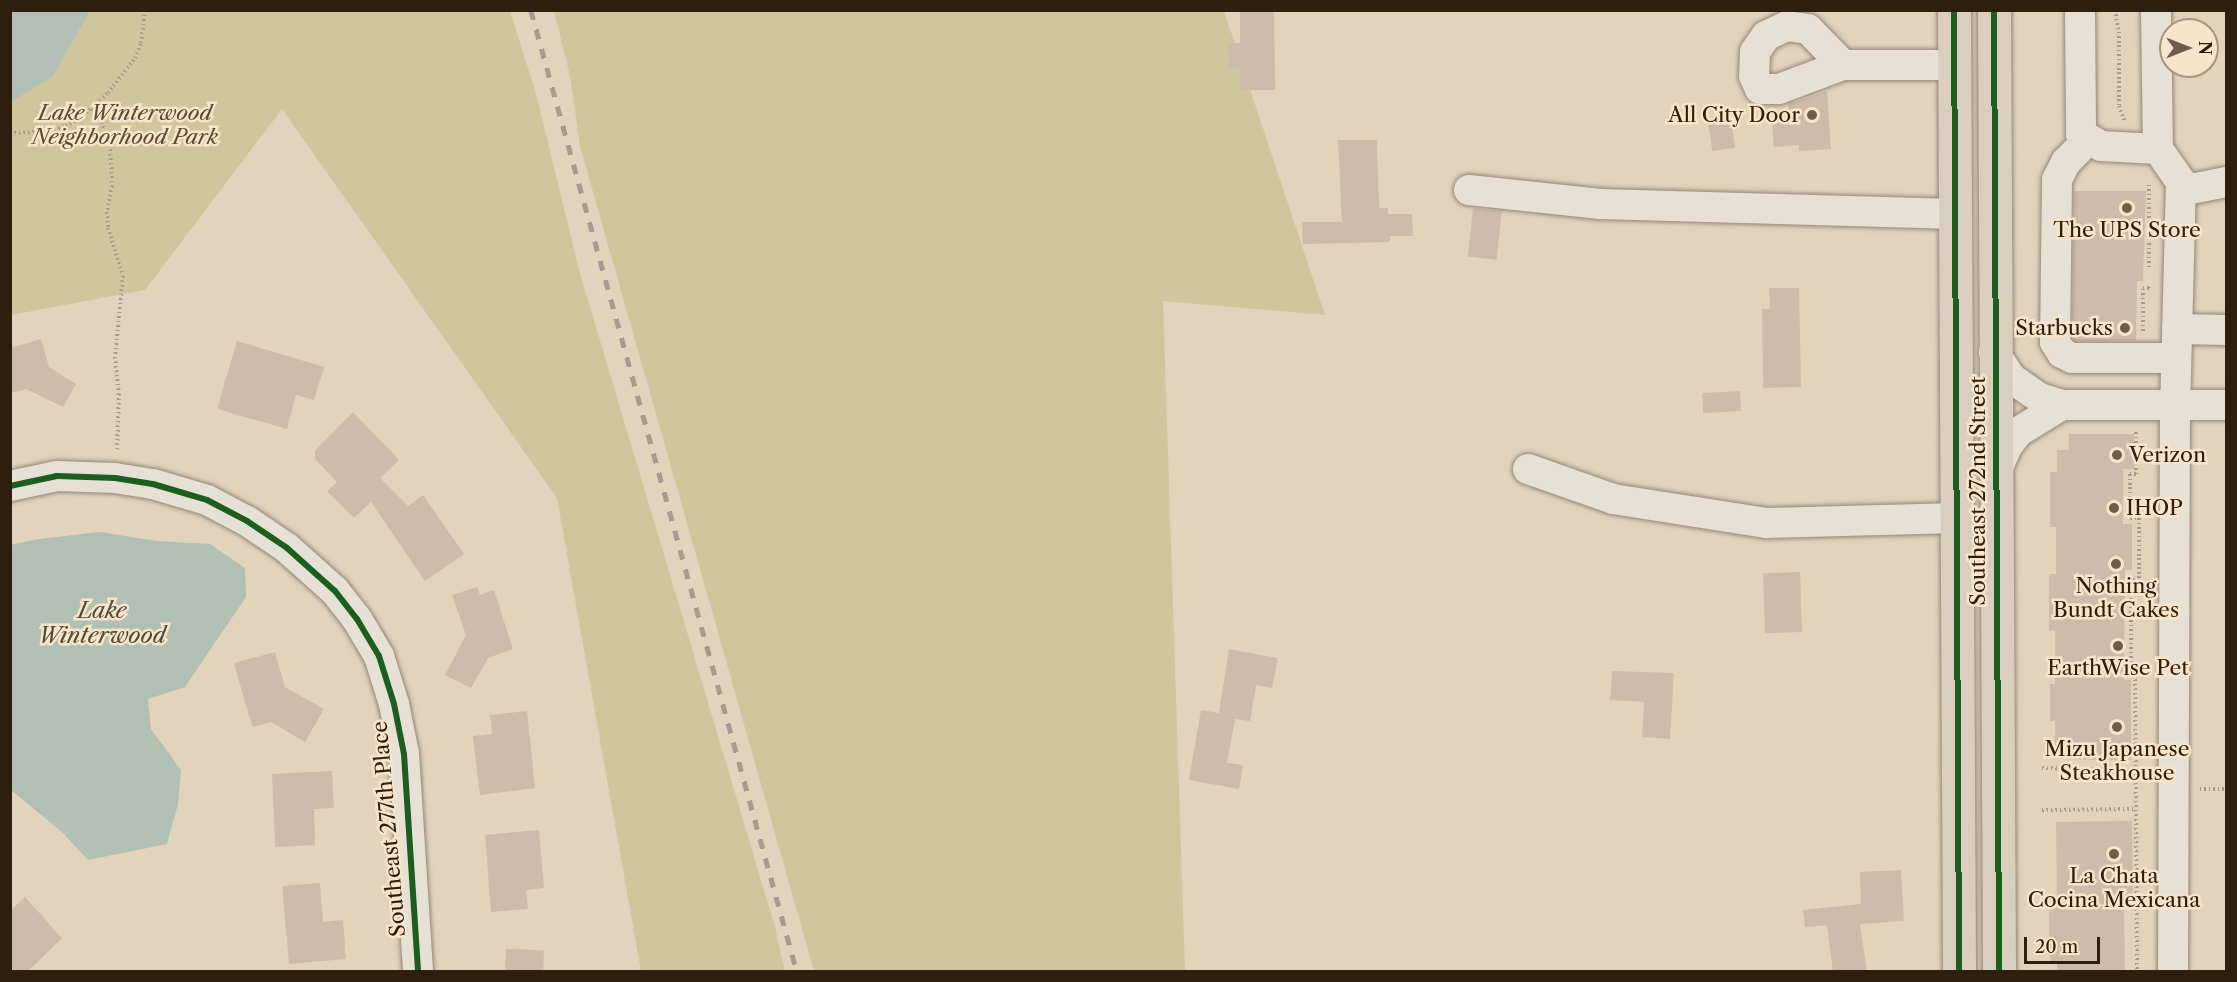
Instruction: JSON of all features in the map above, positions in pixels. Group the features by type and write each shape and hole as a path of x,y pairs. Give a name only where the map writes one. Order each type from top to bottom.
{"main road":[{"name":"Southeast 272nd Street","path":"1954,10 1959,972"},
{"name":"Southeast 272nd Street","path":"1994,10 1999,972"}],"street":[{"path":"2080,10 2081,134 2101,146 2146,149 2181,182 2175,405 2173,972"},
{"path":"2146,149 2156,10"},
{"path":"1843,65 1954,64"},
{"path":"2088,140 2066,162 2057,180 2055,342 2062,353 2072,358 2176,358"},
{"path":"2181,191 2226,182"},
{"path":"1469,190 1600,204 1956,214"},
{"path":"2177,329 2226,330"},
{"path":"1994,352 2011,378 2040,398 2062,405 2226,405"},
{"path":"1995,474 2008,445 2018,432 2062,405"},
{"path":"1528,469 1613,499 1767,523 1958,518"},
{"name":"Southeast 277th Place","path":"10,486 57,476 115,478 153,484 207,500 247,521 287,548 335,591 357,619 379,656 394,704 404,754 418,972"}],"path":[{"path":"10,133 45,131 66,126 92,109 108,93 135,58 141,43 145,10"},
{"path":"2115,10 2119,32 2119,106 2146,149 2149,186 2149,288 2143,288 2143,358"},
{"path":"92,109 102,122 110,145 112,186 107,212 108,228 123,276 115,357 120,416 115,478"},
{"path":"2137,972 2135,675 2131,675 2131,580 2139,580 2139,518 2130,518 2130,474 2136,474 2136,427 2142,427 2142,405"},
{"path":"2042,768 2135,770"},
{"path":"2042,810 2136,808"}],"green space":[{"name":"Lake Winterwood Neighborhood Park","path":"11,11 510,11 537,97 579,270 775,927 785,971 641,971 557,498 282,109 145,290 11,315"},
{"path":"554,11 1224,11 1325,315 1163,301 1185,971 814,971 580,146 570,76"}],"water":[{"path":"11,10 90,11 52,77 14,100 10,100"},
{"name":"Lake Winterwood","path":"100,532 156,541 210,544 245,568 246,597 185,687 148,699 151,729 181,770 178,804 167,844 88,860 63,833 11,790 10,545"}],"building":[{"path":"1240,10 1274,10 1275,90 1240,90 1240,68 1229,68 1228,43 1240,43"},
{"path":"1827,91 1831,149 1799,151 1799,145 1774,147 1772,123 1790,121 1788,104"},
{"path":"1731,119 1735,148 1712,151 1708,122"},
{"path":"1338,140 1377,140 1379,208 1388,208 1388,214 1412,214 1413,236 1390,236 1390,242 1303,244 1302,222 1342,222"},
{"path":"2074,191 2146,191 2143,281 2137,281 2136,341 2076,341 2072,337"},
{"path":"1473,208 1502,211 1497,260 1468,257"},
{"path":"1769,288 1799,288 1801,387 1763,388 1762,309 1770,309"},
{"path":"41,339 49,367 76,384 63,407 26,389 10,393 10,348"},
{"path":"237,341 324,367 314,400 296,395 287,429 217,409"},
{"path":"1740,391 1741,411 1703,413 1702,393"},
{"path":"353,412 399,460 380,478 408,506 423,495 464,554 425,581 371,502 354,518 327,491 337,482 315,459 315,451"},
{"path":"2069,434 2134,434 2134,469 2123,469 2123,524 2132,524 2132,570 2125,570 2124,680 2131,680 2131,760 2055,759 2055,721 2050,721 2050,684 2055,684 2055,631 2049,630 2049,574 2056,574 2056,527 2050,527 2050,472 2057,472 2057,450 2069,450"},
{"path":"1800,572 1802,632 1765,633 1763,573"},
{"path":"477,587 480,595 494,590 513,649 488,658 471,688 445,675 466,635 452,595"},
{"path":"1229,649 1278,658 1272,688 1256,685 1250,721 1235,719 1227,763 1243,765 1239,789 1189,780 1201,710 1219,713"},
{"path":"275,652 285,687 324,709 305,742 271,722 253,727 246,706 234,663"},
{"path":"1612,671 1674,673 1670,739 1642,737 1644,702 1610,700"},
{"path":"527,711 535,788 480,795 473,736 492,734 490,715"},
{"path":"332,771 334,808 314,809 315,845 275,847 272,774"},
{"path":"2132,821 2133,907 2124,907 2125,972 2057,972 2057,964 2050,964 2049,907 2057,907 2056,822"},
{"path":"539,830 544,888 526,890 528,909 491,912 485,835"},
{"path":"1901,870 1904,921 1860,924 1867,972 1833,972 1827,925 1805,927 1803,910 1861,904 1860,872"},
{"path":"320,883 323,922 343,920 346,959 289,964 282,886"},
{"path":"25,897 62,938 27,972 10,972 10,911"},
{"path":"506,949 544,950 543,972 505,972"}],"railway":[{"path":"531,10 797,972"}],"cycle path":[{"path":"1954,10 1959,972"},
{"path":"1994,10 1999,972"},
{"path":"10,486 57,476 115,478 153,484 207,500 247,521 287,548 335,591 357,619 379,656 394,704 404,754 418,972"}],"place":[{"name":"All City Door","path":"1812,115"},
{"name":"The UPS Store","path":"2127,208"},
{"name":"Starbucks","path":"2125,328"},
{"name":"Verizon","path":"2117,455"},
{"name":"IHOP","path":"2114,508"},
{"name":"Nothing Bundt Cakes","path":"2116,564"},
{"name":"EarthWise Pet","path":"2118,646"},
{"name":"Mizu Japanese Steakhouse","path":"2117,727"},
{"name":"La Chata Cocina Mexicana","path":"2114,854"}]}
